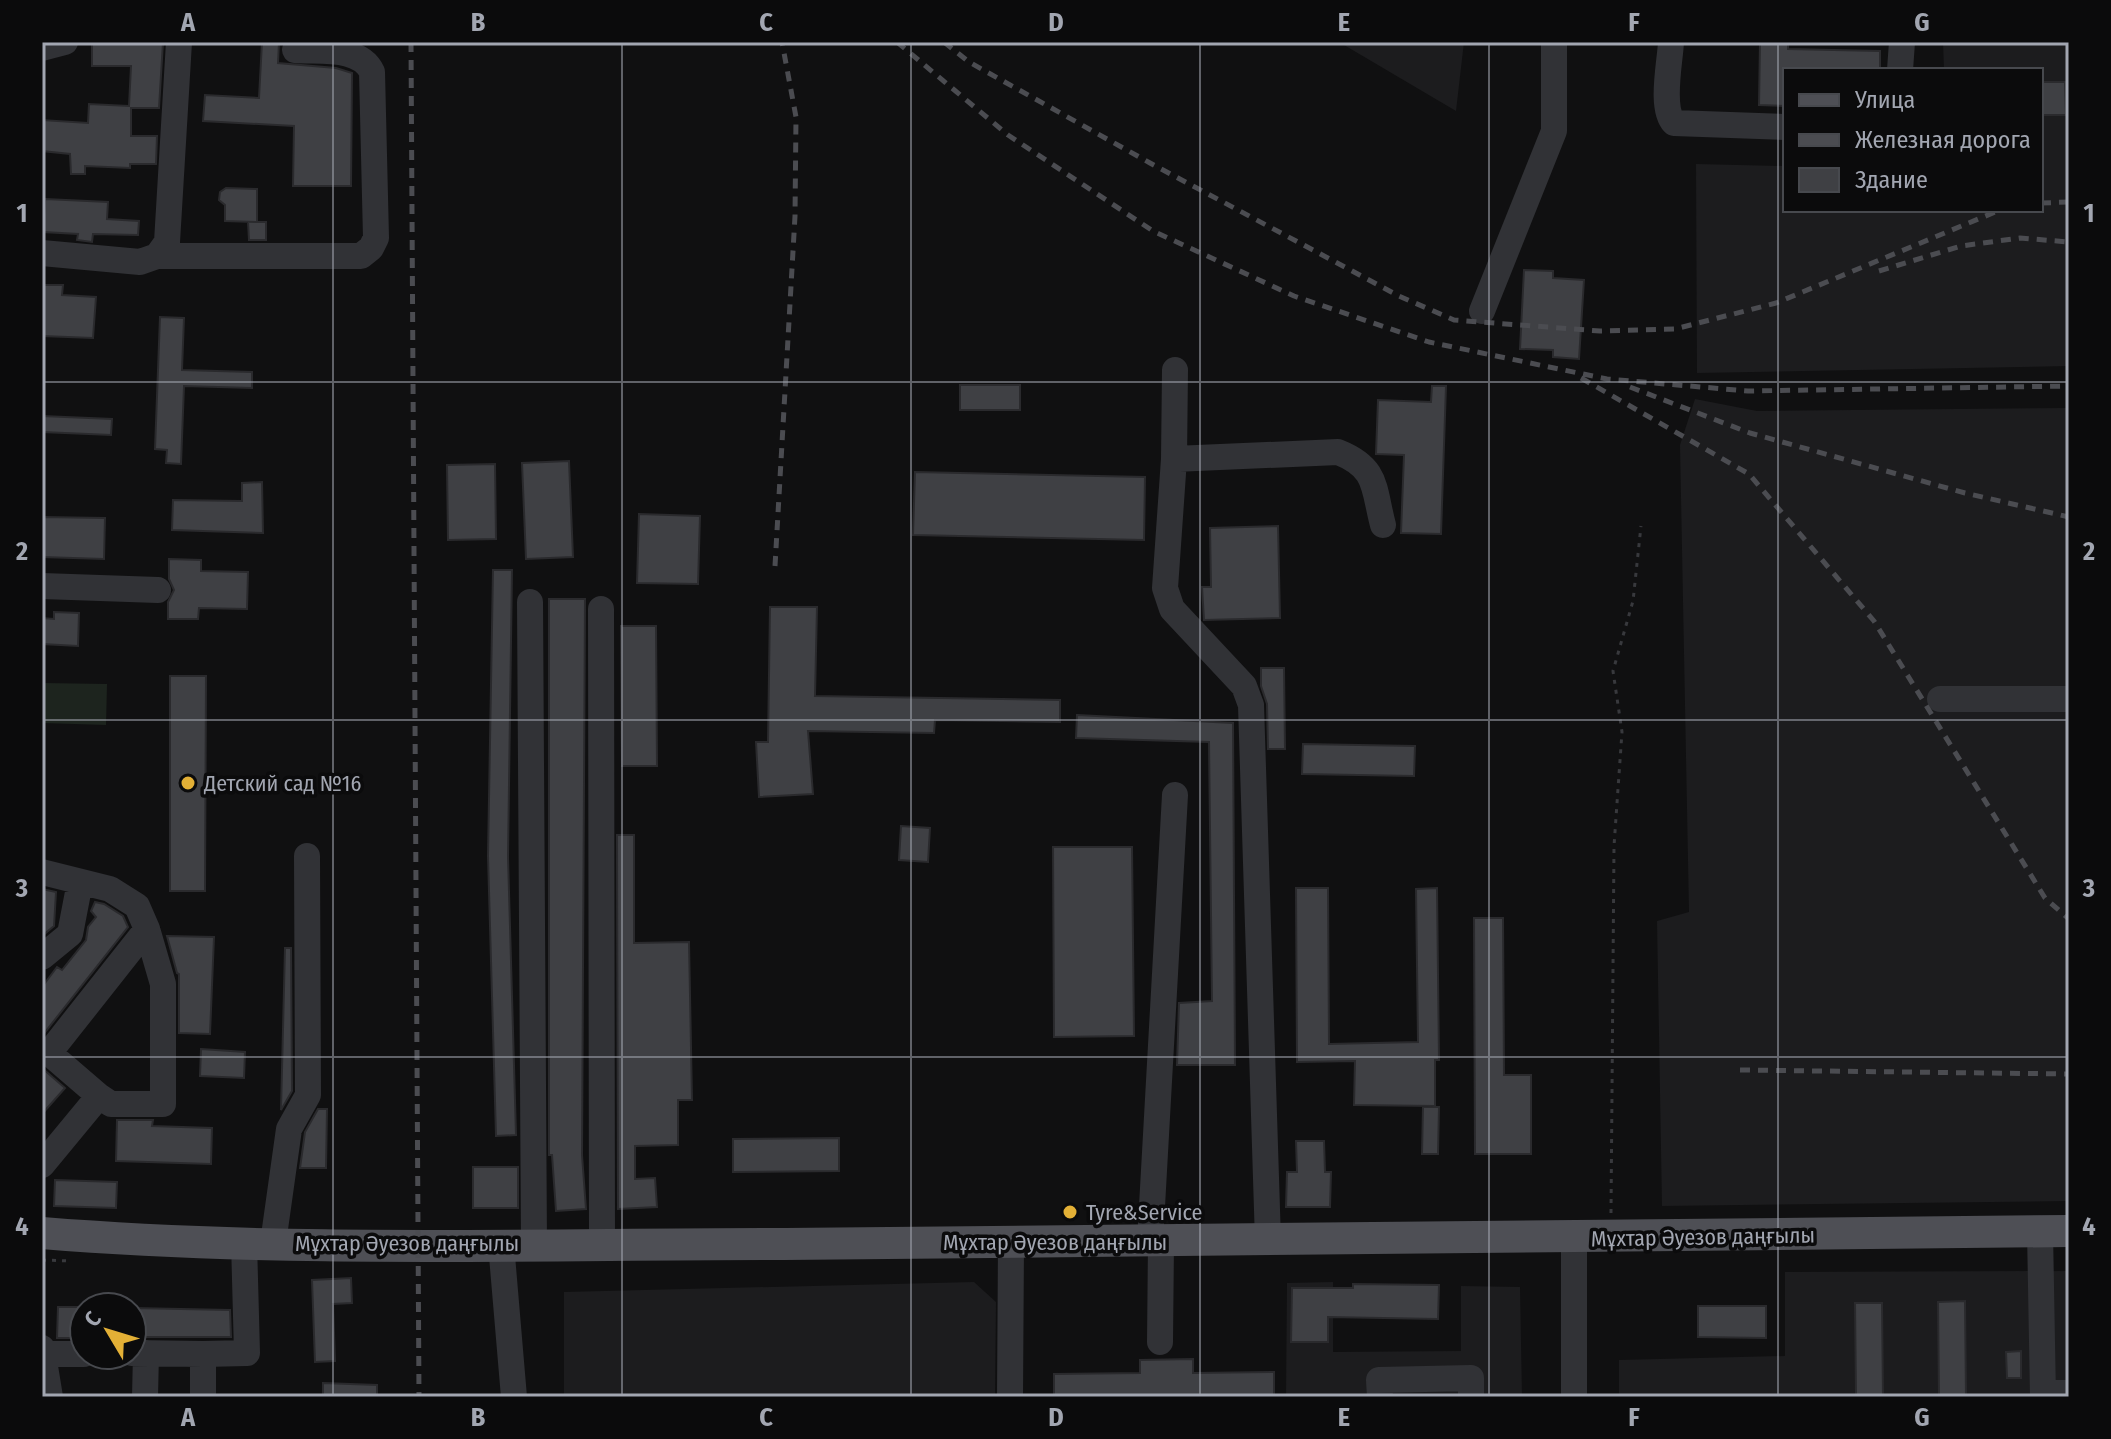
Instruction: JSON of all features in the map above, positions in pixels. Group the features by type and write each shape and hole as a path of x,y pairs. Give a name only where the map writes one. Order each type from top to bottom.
{"main road":[{"name":"Мұхтар Әуезов даңғылы","path":"42,1233 148,1241 602,1244 1574,1239 2055,1231"}],"street":[{"path":"42,48 65,42"},
{"path":"157,256 167,242 179,42"},
{"path":"1482,311 1554,131 1554,42"},
{"path":"1671,42 1666,106 1668,117 1674,123 1783,127"},
{"path":"1900,68 1902,42"},
{"path":"42,253 140,262 157,256 361,256 371,248 376,238 372,72 367,62 357,55 295,50"},
{"path":"1175,370 1174,459 1165,588 1172,609 1244,686 1251,705 1268,1241"},
{"path":"1174,459 1338,452 1359,460 1370,475 1383,525"},
{"path":"42,586 158,590"},
{"path":"530,602 534,1244"},
{"path":"601,609 602,1244"},
{"path":"1940,699 2069,699"},
{"path":"1160,1342 1156,1242 1175,795"},
{"path":"148,1353 247,1353 259,1243 289,1129 308,1095 307,856"},
{"path":"42,872 110,889 137,906 147,929 163,984 163,1104 111,1104 46,1050 147,929"},
{"path":"42,957 70,934 80,882"},
{"path":"42,1165 99,1096"},
{"path":"2052,1395 2055,1231"},
{"path":"1574,1239 1574,1397"},
{"path":"1010,1397 1011,1243"},
{"path":"501,1244 514,1397"},
{"path":"50,1397 43,1351 68,1353"},
{"path":"203,1354 203,1397"},
{"path":"141,1371 145,1397"},
{"path":"1380,1397 1379,1380 1471,1378 1471,1397"}],"path":[{"path":"1611,1237 1614,846 1622,732 1613,671 1633,601 1641,526"}],"shaded area":[{"path":"1339,42 1464,42 1456,111"},
{"path":"1943,42 2069,42 2069,366 1697,373 1696,164 1783,166 1783,212 2043,212 2043,68 1944,68"},
{"path":"1695,399 1757,411 2069,408 2069,1201 1662,1206 1657,921 1689,912 1680,445"},
{"path":"42,683 107,684 106,725 42,723"},
{"path":"2069,1271 2069,1397 1619,1397 1619,1360 1785,1356 1785,1272"},
{"path":"974,1282 996,1302 995,1397 564,1397 564,1292"},
{"path":"1333,1282 1333,1352 1461,1351 1461,1286 1520,1287 1522,1397 1286,1397 1287,1283"}],"building":[{"path":"92,42 163,42 159,108 131,108 131,136 157,136 156,164 130,164 130,168 85,166 85,174 71,174 70,154 42,151 42,120 88,123 89,104 129,106 131,66 92,66"},
{"path":"262,42 279,42 278,63 336,68 352,73 351,186 293,186 294,126 203,121 205,95 259,98"},
{"path":"1760,42 1788,42 1788,49 1880,51 1880,68 1783,68 1783,106 1759,105"},
{"path":"2043,82 2065,82 2066,115 2043,115"},
{"path":"226,188 257,189 257,222 225,221 225,205 219,200 220,192"},
{"path":"45,199 108,202 107,219 139,221 138,235 93,234 92,242 77,240 78,234 43,232"},
{"path":"248,222 266,222 266,240 249,240"},
{"path":"1524,270 1553,271 1553,278 1584,280 1579,359 1553,357 1553,350 1520,349"},
{"path":"43,285 63,285 62,295 96,297 93,338 42,336"},
{"path":"160,317 184,318 182,370 252,372 252,388 184,386 181,464 166,463 167,450 155,449"},
{"path":"960,385 1020,385 1020,410 960,410"},
{"path":"1432,386 1446,386 1441,534 1401,533 1404,455 1376,454 1378,400 1431,402"},
{"path":"42,416 112,419 111,435 42,432"},
{"path":"569,461 573,557 526,559 522,463"},
{"path":"495,464 496,539 448,540 447,465"},
{"path":"915,472 1145,477 1144,540 913,535"},
{"path":"262,482 263,533 172,530 173,500 242,501 242,483"},
{"path":"639,514 700,516 698,584 637,583"},
{"path":"42,517 105,518 104,559 42,557"},
{"path":"1278,526 1280,618 1204,620 1202,587 1211,587 1210,528"},
{"path":"169,559 201,560 201,571 248,572 247,609 199,608 198,619 168,619 168,602 174,590 169,579"},
{"path":"493,570 512,570 508,857 516,1135 496,1136 488,856"},
{"path":"549,599 585,599 582,1155 586,1209 556,1211 552,1155 549,1155"},
{"path":"770,607 817,607 815,696 1060,700 1060,722 935,720 934,733 808,731 813,794 759,797 756,742 768,742"},
{"path":"54,612 79,613 78,646 42,644 42,618 54,619"},
{"path":"621,626 656,626 657,766 622,766"},
{"path":"1261,668 1284,668 1285,749 1268,749 1267,704 1261,686"},
{"name":"Детский сад №16","path":"170,676 206,676 205,891 170,891"},
{"path":"1077,715 1233,723 1235,1065 1177,1065 1179,1003 1212,1001 1209,742 1076,738"},
{"path":"1303,744 1415,746 1414,776 1302,774"},
{"path":"901,826 930,828 928,862 899,860"},
{"path":"617,835 634,835 634,943 689,942 692,1100 678,1100 678,1145 635,1146 635,1179 655,1178 657,1207 618,1209"},
{"path":"1053,847 1132,847 1134,1036 1054,1037"},
{"path":"1296,888 1328,888 1329,1044 1418,1042 1416,889 1437,888 1439,1060 1435,1060 1435,1106 1354,1105 1355,1061 1297,1062"},
{"path":"42,889 56,892 54,926 42,936"},
{"path":"95,902 123,916 128,927 42,1036 42,987 57,967 62,970 86,940 88,927 96,917 91,911"},
{"path":"1474,918 1503,918 1504,1075 1531,1075 1531,1154 1475,1154"},
{"path":"167,936 214,937 210,1034 179,1033 179,974"},
{"path":"285,948 291,948 292,1091 281,1110"},
{"path":"201,1049 245,1052 244,1078 200,1076"},
{"path":"42,1068 65,1088 42,1114"},
{"path":"1423,1107 1439,1107 1438,1154 1422,1154"},
{"path":"318,1109 327,1109 326,1168 300,1168 305,1132"},
{"path":"117,1120 153,1120 152,1126 212,1128 211,1164 116,1161"},
{"path":"839,1138 839,1171 733,1172 733,1139"},
{"path":"1296,1141 1324,1141 1325,1172 1331,1172 1330,1207 1286,1207 1287,1172 1297,1172"},
{"path":"473,1167 518,1167 518,1208 473,1208"},
{"path":"55,1180 117,1182 116,1208 54,1206"},
{"path":"351,1278 352,1303 333,1304 335,1361 315,1362 312,1280"},
{"path":"1353,1284 1439,1285 1438,1319 1328,1317 1328,1342 1291,1342 1292,1288 1353,1288"},
{"path":"1965,1301 1966,1397 1939,1397 1938,1302"},
{"path":"1855,1303 1882,1303 1883,1397 1856,1397"},
{"path":"1698,1306 1766,1306 1766,1338 1698,1337"},
{"path":"58,1307 68,1307 68,1338 57,1338"},
{"path":"148,1308 230,1310 231,1337 148,1337"},
{"path":"2021,1351 2021,1378 2007,1378 2006,1352"},
{"path":"1193,1359 1193,1373 1274,1372 1274,1397 1054,1397 1054,1374 1140,1373 1140,1360"},
{"path":"323,1383 377,1385 377,1397 323,1397"}],"railway":[{"path":"411,42 419,1397"},
{"path":"775,566 795,216 796,117 782,42"},
{"path":"897,42 1008,135 1153,231 1294,296 1429,342 1607,379 1748,391 2069,386"},
{"path":"944,42 969,62 1150,163 1399,296 1454,320 1600,331 1675,329 1776,303 1995,212"},
{"path":"2043,203 2069,202"},
{"path":"1879,271 1961,246 2020,238 2069,242"},
{"path":"1581,378 1749,474 1874,621 2045,898 2069,919"},
{"path":"1630,387 1750,433 1965,493 2069,517"},
{"path":"1740,1070 2069,1074"}],"place":[{"name":"Детский сад №16","path":"188,783"},
{"name":"Tyre&Service","path":"1070,1212"}]}
